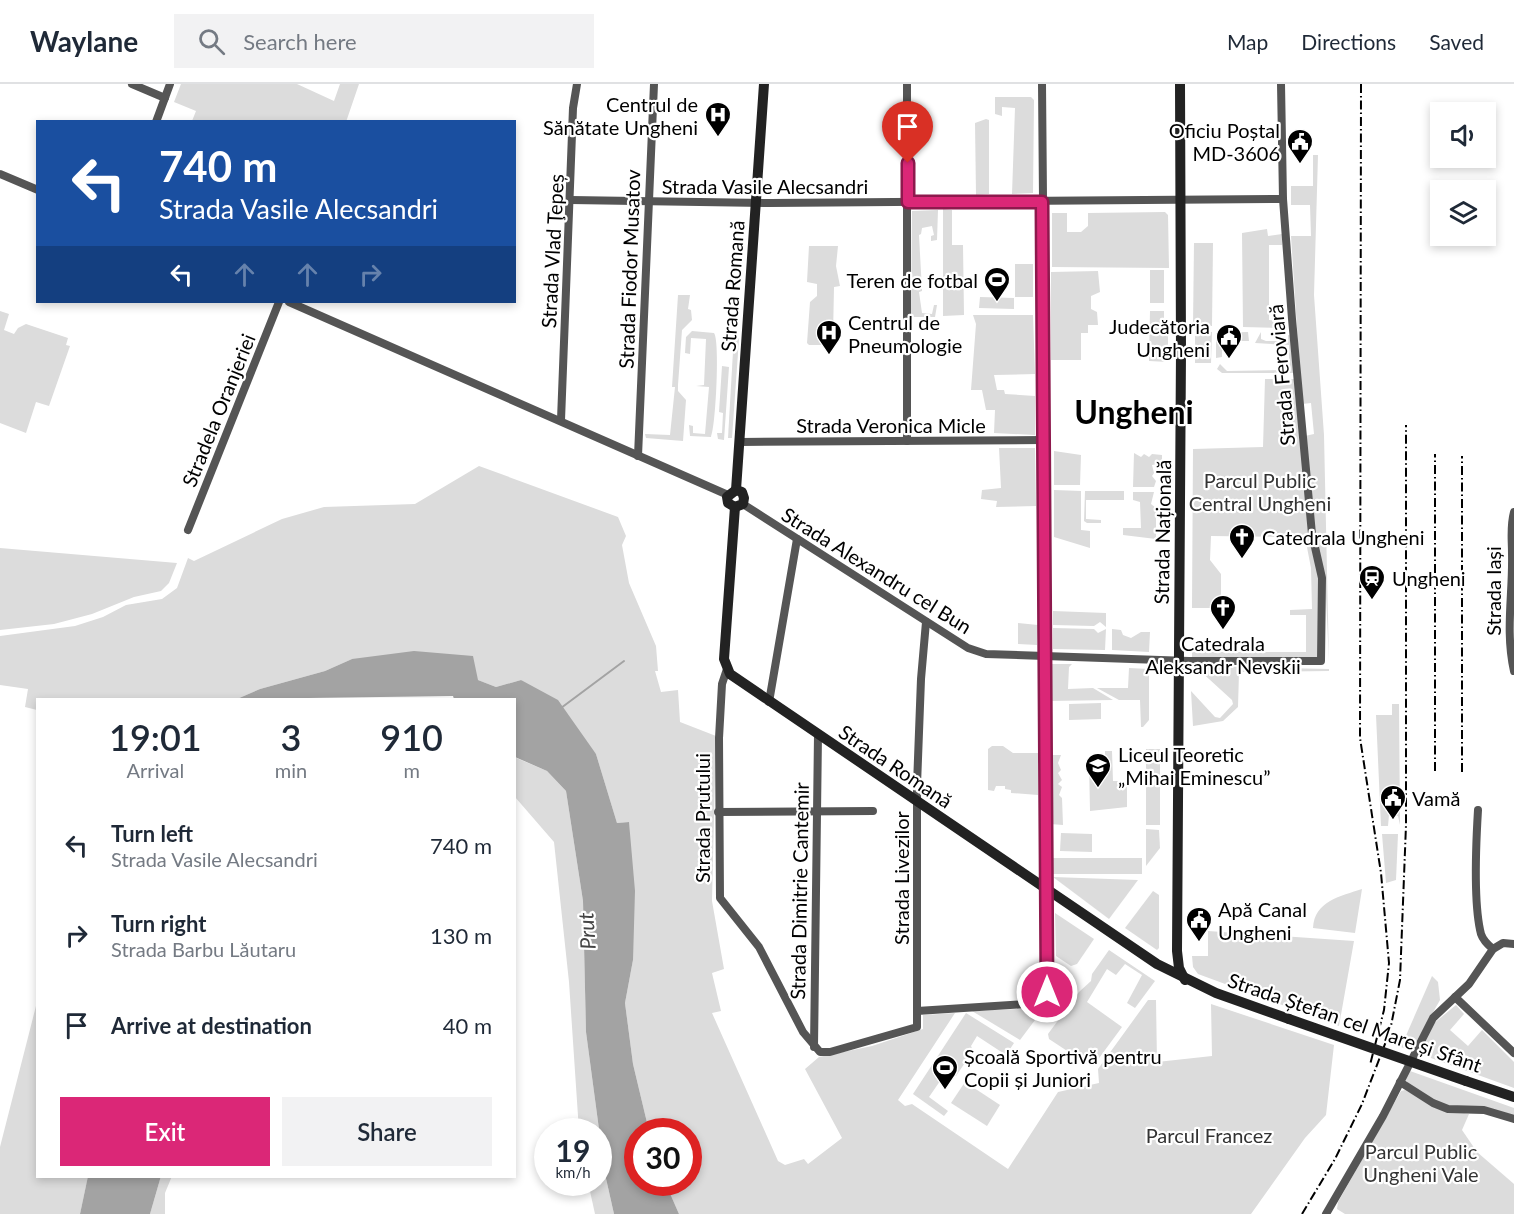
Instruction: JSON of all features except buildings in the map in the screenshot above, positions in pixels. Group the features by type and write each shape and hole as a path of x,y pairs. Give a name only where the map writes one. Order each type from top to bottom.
{"main road":[{"name":"Strada Romană","path":"732,492 740,442 764,84"},
{"name":"Strada Națională","path":"1180,84 1177,951 1178,963 1185,980"},
{"path":"727,669 724,659 739,505 743,495 732,492"},
{"name":"Strada Romană","path":"727,669 736,679 769,702 1047,891 1185,980"},
{"name":"Strada Ștefan cel Mare și Sfânt","path":"1185,980 1289,1019 1514,1097"}],"street":[{"path":"132,84 165,98"},
{"path":"157,120 170,84"},
{"name":"Strada Vlad Ţepeș","path":"561,420 573,108 577,84"},
{"name":"Strada Fiodor Musatov","path":"638,456 654,84"},
{"path":"907,84 907,441"},
{"path":"917,1011 1042,1003 1045,1002 1047,992 1047,656 1043,440 1042,84"},
{"name":"Strada Feroviară","path":"1281,84 1283,199 1311,520 1314,547 1322,572 1322,661"},
{"path":"0,174 36,189"},
{"name":"Strada Vasile Alecsandri","path":"571,200 756,203 1283,199"},
{"name":"Stradela Oranjeriei","path":"188,530 279,303"},
{"path":"291,303 561,420 638,456 732,492"},
{"name":"Strada Veronica Micle","path":"740,442 1043,440"},
{"name":"Strada Alexandru cel Bun","path":"739,505 797,539 968,648 986,654 1178,660 1322,661"},
{"name":"Strada Iași","path":"1514,512 1510,537 1512,553 1508,635 1514,671"},
{"path":"769,702 797,539"},
{"name":"Strada Livezilor","path":"814,1047 824,1053 917,1027 917,802 920,696 926,622"},
{"name":"Strada Prutului","path":"727,669 721,706 718,812 720,898 759,947 800,1028 814,1047"},
{"name":"Strada Dimitrie Cantemir","path":"814,1047 818,735"},
{"path":"718,812 816,810 873,812"},
{"path":"1478,810 1475,844 1480,921 1482,935 1493,949"},
{"path":"1330,1213 1433,1018 1470,984 1493,949 1503,943 1514,944"},
{"name":"Strada Ștefan cel Mare și Sfânt","path":"1455,997 1514,1053"},
{"path":"1400,1082 1433,1103 1448,1109 1484,1110 1514,1119"}],"green space":[{"path":"181,84 297,84 334,101 340,84 359,84 347,120 192,120 196,111 174,102"},
{"path":"995,97 1031,97 1034,100 1033,193 1012,194 1015,108 1002,107 1002,116 995,114"},
{"path":"989,120 989,194 976,195 975,123"},
{"path":"1313,155 1318,155 1314,295 1324,435 1329,662 1325,575 1317,550 1305,436 1314,434 1311,403 1302,404 1291,236 1311,236 1310,205 1291,205 1291,186 1313,186"},
{"path":"943,209 952,210 952,245 963,245 964,315 943,316"},
{"path":"938,210 937,240 931,241 931,236 934,235 932,226 922,228 919,235 922,291 919,292 922,313 932,314 934,305 937,305 935,317 913,317 911,315 912,211"},
{"path":"1165,212 1168,215 1169,268 1052,267 1052,213 1067,213 1067,232 1081,232 1088,226 1088,213"},
{"path":"1267,229 1268,236 1282,234 1282,245 1269,245 1269,320 1282,321 1281,328 1243,327 1242,233"},
{"path":"1194,243 1213,243 1212,326 1193,326"},
{"path":"809,246 838,246 836,266 840,286 834,287 833,336 836,340 822,340 821,345 807,343 810,302 817,296 817,284 807,282"},
{"path":"1015,264 1033,264 1033,297 1015,297"},
{"path":"1150,270 1164,270 1164,303 1150,303"},
{"path":"1098,271 1100,292 1091,296 1091,309 1097,312 1098,325 1088,325 1088,333 1081,333 1081,360 1051,360 1051,272"},
{"path":"678,295 690,295 688,309 691,310 692,320 682,330 678,391 686,400 683,441 646,438 645,434 670,435 675,387 672,387"},
{"name":"Teren de fotbal","path":"980,297 1014,298 1014,309 979,308"},
{"path":"0,311 9,314 4,330 14,334 18,328 26,324 68,338 66,345 70,346 49,406 36,402 26,433 0,423"},
{"path":"1150,311 1164,311 1164,333 1168,333 1168,362 1149,361"},
{"path":"973,315 1033,315 1035,374 994,375 997,390 1004,390 1005,394 1035,396 1035,435 994,433 995,410 986,410 982,390 971,390 976,324"},
{"path":"692,331 714,333 716,339 717,384 711,437 690,436 689,425 693,426 693,433 705,434 709,387 696,386 704,385 706,339 691,338 690,354 685,353 686,337"},
{"path":"1195,332 1212,332 1211,363 1195,363"},
{"path":"1248,332 1249,341 1222,341 1222,357 1216,358 1216,333"},
{"path":"1261,332 1261,339 1266,341 1288,341 1288,335 1293,336 1295,373 1222,373 1217,369 1220,364 1227,371 1289,370 1289,345 1255,343"},
{"path":"734,334 739,339 732,438 728,438"},
{"path":"722,366 729,367 724,440 718,439 717,433 722,433 723,413 719,412"},
{"name":"Parcul Public Central Ungheni","path":"1265,379 1295,379 1318,573 1318,658 1192,658 1192,649 1195,652 1306,652 1306,615 1290,615 1290,610 1312,609 1311,568 1305,537 1211,536 1210,560 1221,574 1221,608 1192,608 1193,449 1263,447"},
{"path":"999,448 1035,448 1036,506 996,507 997,501 981,499 982,490 1001,488"},
{"path":"1054,451 1081,455 1080,485 1054,485"},
{"path":"1134,453 1141,457 1144,454 1149,457 1152,454 1162,455 1162,463 1152,465 1154,473 1152,476 1156,481 1154,487 1133,487"},
{"name":"Parcul Francez","path":"479,466 618,517 626,536 622,545 629,583 656,646 658,671 655,671 661,692 678,690 680,722 716,736 712,901 724,969 712,973 721,1011 712,1013 778,1161 785,1165 804,1159 808,1164 842,1138 805,1069 819,1057 872,1046 923,1029 923,1015 955,1013 898,1100 905,1106 912,1104 1008,1169 1058,1092 1099,1083 1098,1069 1148,1000 1156,1000 1157,1062 1212,1056 1211,1004 1334,1045 1326,1115 1305,1138 1251,1214 679,1214 671,1196 702,1196 702,1118 646,1118 633,1064 625,1003 633,960 629,822 617,823 596,754 521,680 496,687 478,680 352,659 325,671 260,689 239,698 36,698 36,710 25,707 28,689 0,685 0,636 75,626 103,617 126,605 162,599 177,588 188,558 194,561 282,519 324,507 415,504"},
{"path":"1054,490 1081,491 1081,530 1090,531 1090,548 1054,537"},
{"path":"1085,491 1124,491 1124,500 1086,500 1086,519 1101,520 1101,523 1087,523 1084,521"},
{"path":"1133,492 1154,492 1151,504 1156,508 1156,539 1123,535 1123,528 1141,528 1140,502 1133,500"},
{"path":"0,548 177,563 169,583 161,591 134,597 92,614 54,624 0,630"},
{"path":"1053,611 1106,613 1106,627 1100,622 1094,626 1053,625"},
{"path":"1018,623 1038,625 1037,645 1018,644"},
{"path":"1053,628 1094,629 1098,633 1106,629 1105,650 1053,649"},
{"path":"1112,629 1121,630 1123,635 1131,638 1141,632 1150,632 1149,652 1112,650"},
{"path":"1049,664 1072,664 1069,667 1068,689 1093,688 1113,700 1049,701"},
{"path":"1198,666 1329,669 1329,671 1239,672 1238,707 1223,721 1193,726 1191,691 1215,717 1220,718 1233,704 1232,700 1198,669"},
{"path":"1129,668 1149,669 1149,720 1143,727 1141,727 1140,700 1119,700 1097,688 1128,688"},
{"path":"1101,703 1101,719 1069,720 1069,704"},
{"path":"1392,704 1399,704 1400,825 1398,816 1389,815 1388,826 1381,826 1376,715 1392,715"},
{"path":"992,746 1003,746 1013,753 1038,753 1038,795 1011,793 1011,790 1005,789 1005,786 996,786 994,791 988,790 988,749"},
{"path":"1146,749 1160,749 1160,825 1146,825"},
{"path":"1105,751 1112,751 1113,781 1127,781 1127,807 1090,811 1089,763 1105,763"},
{"path":"1050,755 1061,755 1058,763 1061,770 1058,773 1062,780 1058,784 1062,787 1059,795 1062,798 1063,825 1050,824"},
{"path":"516,758 547,771 566,791 583,901 586,1032 598,1118 578,1118 569,982 554,842 516,798"},
{"path":"1146,829 1159,830 1160,848 1146,866"},
{"path":"1061,833 1092,834 1092,852 1060,851"},
{"path":"1382,834 1398,834 1396,880 1386,883"},
{"path":"1053,858 1142,858 1142,874 1053,874"},
{"path":"1053,877 1138,880 1109,919"},
{"path":"1362,889 1355,933 1313,928 1318,912 1323,906 1338,897"},
{"path":"1153,891 1159,895 1159,948 1157,950 1125,928"},
{"path":"1055,913 1094,939 1077,964 1071,966 1056,956"},
{"path":"1208,931 1354,941 1339,1026 1198,974 1193,967 1192,956 1208,956"},
{"path":"1109,950 1155,981 1135,1008 1127,1003 1142,975 1125,964 1116,975 1107,969 1087,1002 1122,1027 1094,1065 1090,1066 1049,1039 1048,1034 1079,992 1091,981 1092,974"},
{"path":"1432,976 1438,982 1440,1000 1411,1051 1401,1047"},
{"path":"1456,1005 1464,1014 1450,1030 1468,1046 1482,1030 1514,1062 1514,1088 1417,1053 1433,1024"},
{"path":"36,1006 36,1178 88,1178 80,1214 0,1214 0,1147"},
{"path":"1044,1008 1020,1040 972,1011"},
{"path":"966,1013 1014,1043 1006,1055 977,1036 971,1046 973,1051 956,1076 947,1071 929,1097 948,1111 944,1116 913,1094"},
{"name":"Parcul Public Ungheni Vale","path":"1410,1071 1514,1108 1514,1117 1455,1108 1426,1097 1405,1079"},
{"path":"965,1082 1000,1105 987,1126 951,1103"},
{"name":"Parcul Public Ungheni Vale","path":"1405,1090 1438,1108 1469,1114 1462,1130 1477,1152 1514,1184 1514,1214 1345,1214 1337,1209 1338,1202 1401,1091"},
{"path":"160,1178 171,1178 165,1193 165,1214 150,1214"},
{"path":"591,1196 610,1196 614,1214 595,1214"}],"water":[{"name":"Prut","path":"414,651 473,656 478,680 496,687 521,680 558,700 596,754 617,823 629,822 635,891 633,960 625,1003 633,1064 646,1118 624,1118 624,1196 671,1196 679,1214 614,1214 610,1196 612,1196 612,1118 598,1118 586,1032 583,901 566,791 547,771 516,757 516,698 454,698 453,696 239,698 260,689 325,671 352,659"},
{"path":"88,1178 160,1178 150,1214 80,1214"}],"waterway":[{"path":"561,708 624,661"}],"railway":[{"path":"1361,84 1360,738 1381,873 1389,963 1384,1010 1370,1065"},
{"path":"1302,1214 1335,1159 1362,1104 1390,1031 1400,980 1406,825 1406,425"},
{"path":"1435,454 1435,771"},
{"path":"1462,456 1462,772"}],"place":[{"name":"Centrul de Sănătate Ungheni","path":"718,138"},
{"name":"Oficiu Poștal MD-3606","path":"1300,165"},
{"name":"Teren de fotbal","path":"997,303"},
{"name":"Centrul de Pneumologie","path":"829,356"},
{"name":"Judecătoria Ungheni","path":"1229,360"},
{"name":"Catedrala Ungheni","path":"1242,560"},
{"name":"Ungheni","path":"1372,601"},
{"name":"Catedrala Aleksandr Nevskii","path":"1223,631"},
{"name":"Liceul Teoretic „Mihai Eminescu”","path":"1098,789"},
{"name":"Vamă","path":"1393,821"},
{"name":"Apă Canal Ungheni","path":"1199,943"},
{"name":"Școală Sportivă pentru Copii și Juniori","path":"945,1091"}],"district":[{"name":"Ungheni","path":"1134,411"}],"route":[{"path":"908,163 908,202 1042,202 1047,656 1047,992"}]}
